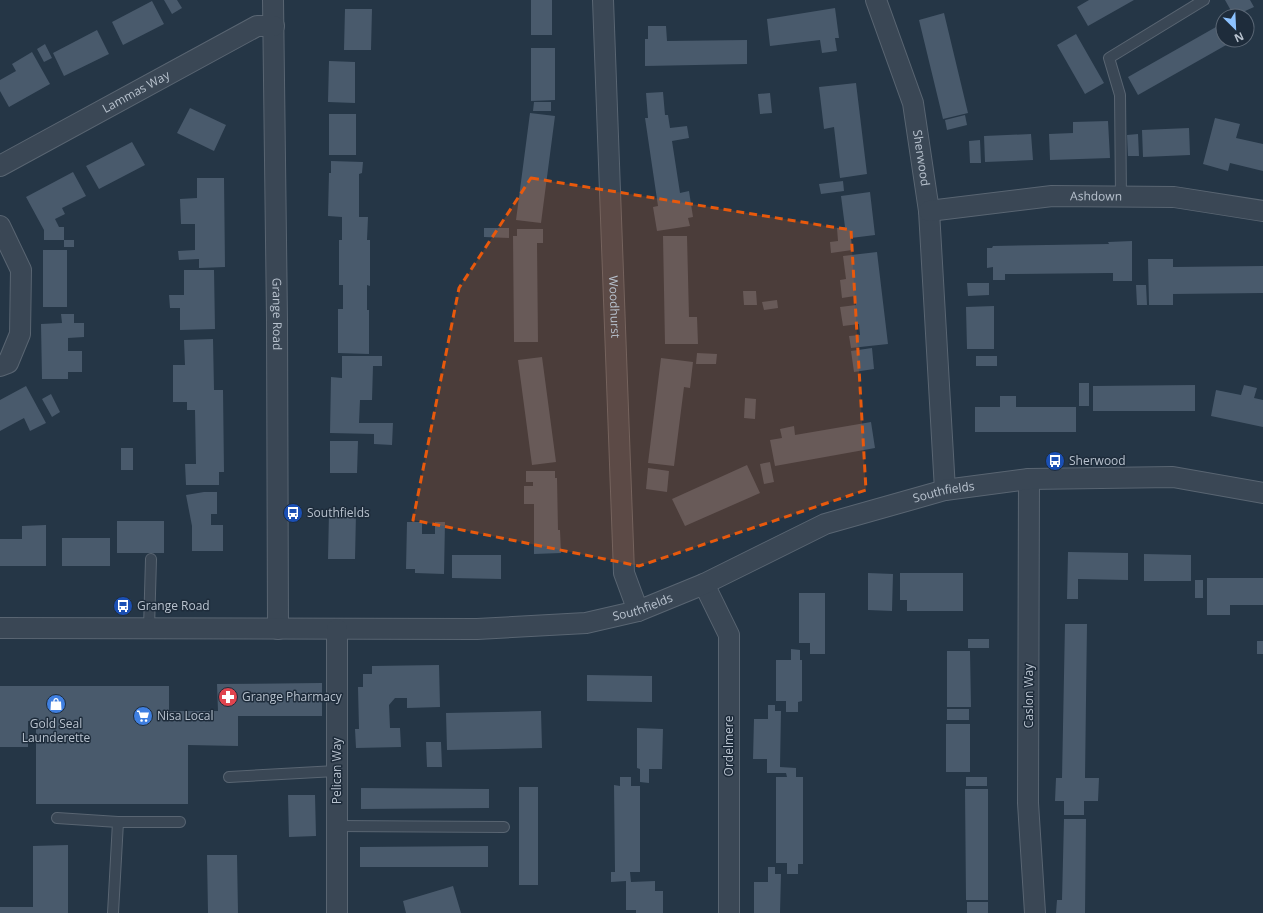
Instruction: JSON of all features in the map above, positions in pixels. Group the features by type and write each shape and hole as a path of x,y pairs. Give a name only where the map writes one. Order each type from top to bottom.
{"street":[{"name":"Grange Road","path":"273,0 278,629"},
{"name":"Woodhurst","path":"603,0 624,573 638,611"},
{"name":"Sherwood","path":"876,0 913,103 929,211 945,490"},
{"name":"Lammas Way","path":"0,166 257,26 274,26"},
{"name":"Ashdown","path":"929,211 1052,196 1174,197 1263,211"},
{"path":"0,226 21,270 20,334 8,363 0,366"},
{"name":"Southfields","path":"0,628 478,629 586,623 638,611 704,584 825,524 945,490 1029,479 1173,477 1263,493"},
{"name":"Caslon Way","path":"1029,479 1028,803 1036,913"},
{"name":"Ordelmere","path":"704,584 729,635 729,913"},
{"name":"Pelican Way","path":"337,629 337,913"}],"lane":[{"path":"1121,197 1120,95 1108,58 1204,0"},
{"path":"149,628 151,559"},
{"path":"229,777 336,771"},
{"path":"57,818 118,822 180,822"},
{"path":"113,913 118,822"},
{"path":"337,826 504,827"}],"highlighted area":[{"path":"531,178 851,230 866,490 639,566 413,520 459,288"}],"building":[{"path":"164,0 177,0 182,8 172,14"},
{"path":"531,0 552,0 552,35 531,35"},
{"path":"1089,0 1134,0 1088,26 1077,7"},
{"path":"1225,0 1250,0 1254,7 1252,8 1230,8"},
{"path":"152,1 164,24 123,45 112,22"},
{"path":"835,8 839,38 835,38 837,51 822,53 820,40 770,46 767,19"},
{"path":"345,9 372,9 371,50 344,50"},
{"path":"944,13 968,113 943,119 919,20"},
{"path":"648,26 666,26 667,41 747,40 747,64 645,66 645,39 648,39"},
{"path":"1215,28 1215,48 1221,48 1138,95 1128,77"},
{"path":"97,30 109,54 64,76 53,53"},
{"path":"1076,34 1104,83 1085,94 1057,45"},
{"path":"45,44 52,58 44,62 37,49"},
{"path":"531,48 555,48 555,100 531,101"},
{"path":"32,52 50,84 9,107 0,91 0,80 16,71 12,64"},
{"path":"329,61 355,62 355,103 328,102"},
{"path":"856,83 867,174 840,178 834,127 824,129 819,87"},
{"path":"663,92 665,115 668,115 670,128 687,126 689,138 672,141 680,193 689,191 693,217 688,218 690,226 657,231 653,207 658,206 645,118 648,118 646,93"},
{"path":"770,93 772,113 760,114 758,94"},
{"path":"534,102 551,102 551,111 533,111"},
{"path":"190,108 226,125 214,151 177,133"},
{"path":"530,113 555,116 541,223 516,220"},
{"path":"329,114 356,114 356,155 329,155"},
{"path":"965,115 967,125 947,130 945,120"},
{"path":"1215,118 1240,124 1236,138 1263,144 1263,171 1230,163 1228,171 1203,164"},
{"path":"1108,121 1110,158 1050,160 1049,134 1073,133 1073,122"},
{"path":"1189,128 1190,155 1143,157 1142,130"},
{"path":"1031,134 1033,160 985,162 984,136"},
{"path":"1138,134 1139,156 1128,156 1127,135"},
{"path":"980,140 981,163 970,163 969,141"},
{"path":"132,142 145,165 99,189 86,166"},
{"path":"331,161 363,162 362,173 359,174 359,217 368,217 367,240 370,240 370,286 367,285 367,310 369,310 369,354 338,353 338,309 343,309 343,285 339,285 339,240 342,240 342,217 328,216 329,173 331,173"},
{"path":"73,172 86,196 62,208 65,214 55,219 59,227 64,227 64,240 44,240 44,230 26,197"},
{"path":"197,178 224,178 225,267 199,268 199,259 179,260 178,251 195,250 195,224 181,224 180,199 197,198"},
{"path":"843,181 844,191 821,194 819,184"},
{"path":"870,192 875,235 851,238 852,250 831,253 830,242 838,241 837,228 845,227 841,196"},
{"path":"484,228 509,228 509,238 484,237"},
{"path":"517,229 543,229 543,243 537,243 538,342 514,342 513,236 517,236"},
{"path":"663,236 687,236 689,317 697,317 698,344 665,344"},
{"path":"64,240 74,240 74,247 64,247"},
{"path":"1132,241 1132,281 1113,281 1113,273 1005,274 1005,280 993,280 993,267 987,268 987,248 992,248 993,246 1109,244 1108,242"},
{"path":"43,250 67,250 67,307 43,307"},
{"path":"877,252 888,344 851,348 849,336 860,335 859,324 843,326 840,307 856,305 855,296 842,298 840,280 846,279 843,256"},
{"path":"1148,259 1173,259 1173,267 1263,266 1263,293 1173,294 1173,305 1149,305"},
{"path":"184,270 214,270 215,329 180,330 180,308 170,308 169,295 184,295"},
{"path":"967,283 989,283 989,295 968,296"},
{"path":"1136,285 1146,285 1147,305 1137,305"},
{"path":"743,291 756,291 757,305 744,305"},
{"path":"777,300 778,308 764,310 762,302"},
{"path":"994,306 994,349 967,349 966,307"},
{"path":"61,314 74,314 74,323 84,323 84,337 68,338 68,351 82,351 82,372 68,372 68,379 42,379 41,324 62,323"},
{"path":"213,339 214,390 223,390 224,472 219,472 219,485 186,485 185,464 196,464 195,410 187,410 187,402 173,402 173,365 185,365 184,340"},
{"path":"872,348 874,369 854,372 851,351"},
{"path":"697,353 717,354 716,364 696,364"},
{"path":"342,356 382,356 382,366 373,366 372,400 360,400 359,423 393,423 392,445 374,444 374,434 330,433 331,377 342,378"},
{"path":"976,356 997,356 997,366 976,366"},
{"path":"542,357 556,462 532,465 518,360"},
{"path":"661,358 693,362 690,388 684,387 674,466 648,463"},
{"path":"1079,383 1089,383 1089,406 1079,406"},
{"path":"1195,385 1195,411 1093,411 1093,386"},
{"path":"1244,385 1257,388 1254,398 1263,400 1263,427 1211,416 1216,390 1241,395"},
{"path":"26,386 46,423 30,431 24,418 0,431 0,400"},
{"path":"51,394 60,412 52,417 42,399"},
{"path":"1000,396 1016,396 1016,407 1076,407 1076,432 975,432 975,407 1000,407"},
{"path":"745,398 756,399 755,419 744,418"},
{"path":"871,422 875,448 775,466 770,440 782,438 780,429 794,426 795,435"},
{"path":"330,441 358,441 357,473 330,473"},
{"path":"121,448 133,448 133,470 121,470"},
{"path":"770,462 774,482 764,484 760,464"},
{"path":"747,465 760,493 685,526 672,499"},
{"path":"648,468 669,471 667,492 646,489"},
{"path":"526,471 555,471 555,478 557,478 558,530 560,530 561,553 534,554 534,504 524,504 524,486 533,486 533,482 526,482"},
{"path":"204,492 217,492 217,514 211,514 211,525 223,525 223,551 192,551 192,526 186,495"},
{"path":"329,512 356,513 355,559 328,559"},
{"path":"117,521 164,521 164,553 117,553"},
{"path":"407,522 422,522 422,534 435,534 435,522 445,522 444,574 415,573 415,569 406,569"},
{"path":"46,525 46,566 0,566 0,539 22,539 22,526"},
{"path":"62,538 110,538 110,566 62,566"},
{"path":"1068,552 1128,553 1128,580 1078,579 1078,599 1067,599"},
{"path":"1144,554 1191,555 1191,581 1144,581"},
{"path":"452,555 501,555 501,579 452,578"},
{"path":"868,573 893,574 892,611 868,610"},
{"path":"900,573 963,573 963,611 907,611 907,600 900,600"},
{"path":"1207,578 1263,578 1263,605 1230,605 1230,615 1207,615"},
{"path":"1195,580 1203,580 1203,598 1195,598"},
{"path":"799,593 825,593 825,654 810,654 810,643 799,643"},
{"path":"1065,624 1087,624 1085,778 1099,778 1098,801 1084,801 1084,815 1064,815 1064,801 1055,801 1056,778 1062,778"},
{"path":"968,639 989,639 989,648 968,648"},
{"path":"1257,641 1263,641 1263,654 1257,654"},
{"path":"791,649 800,650 800,660 802,660 802,701 798,702 798,712 786,712 786,701 776,701 776,660 791,660"},
{"path":"947,651 970,651 971,707 947,707"},
{"path":"439,665 440,707 407,708 407,698 395,698 389,705 390,728 400,728 401,747 356,748 355,729 359,729 358,687 363,687 363,674 372,674 372,666"},
{"path":"587,675 652,676 652,702 587,701"},
{"path":"322,683 322,716 238,716 238,746 188,745 188,804 36,804 36,721 28,721 28,747 0,747 0,686 169,686 169,711 218,711 217,684"},
{"path":"768,705 775,705 775,711 781,711 780,767 796,768 796,777 803,777 803,864 798,864 798,874 787,874 787,863 776,863 776,777 787,777 786,773 767,773 767,759 753,759 754,719 768,719"},
{"path":"947,709 969,709 969,720 947,720"},
{"path":"541,711 542,748 447,750 446,713"},
{"path":"946,724 970,724 970,772 946,772"},
{"path":"637,728 663,729 662,769 649,769 649,783 640,782 640,769 637,768"},
{"path":"426,742 441,742 442,767 427,767"},
{"path":"620,777 631,777 631,786 640,786 640,872 630,872 631,882 655,881 655,891 663,891 663,913 636,913 636,910 626,910 626,881 611,882 611,872 615,872 614,785 620,786"},
{"path":"966,777 987,777 987,786 966,786"},
{"path":"519,787 538,787 538,885 519,885"},
{"path":"361,788 489,789 489,808 361,809"},
{"path":"965,789 988,789 988,900 966,900"},
{"path":"288,795 315,795 316,836 289,837"},
{"path":"1064,819 1086,819 1085,913 1056,913 1057,900 1062,900"},
{"path":"68,845 68,913 0,913 0,907 33,907 33,846"},
{"path":"488,846 488,867 360,867 360,847"},
{"path":"207,855 237,855 238,913 208,913"},
{"path":"768,867 775,867 775,874 781,874 780,913 754,913 754,882 768,882"},
{"path":"453,886 461,913 406,913 403,901"},
{"path":"967,902 988,902 988,913 967,913"}],"place":[{"name":"Sherwood","path":"1055,461"},
{"name":"Southfields","path":"293,513"},
{"name":"Grange Road","path":"123,606"},
{"name":"Grange Pharmacy","path":"228,697"},
{"name":"Gold Seal Launderette","path":"56,704"},
{"name":"Nisa Local","path":"143,716"}]}
